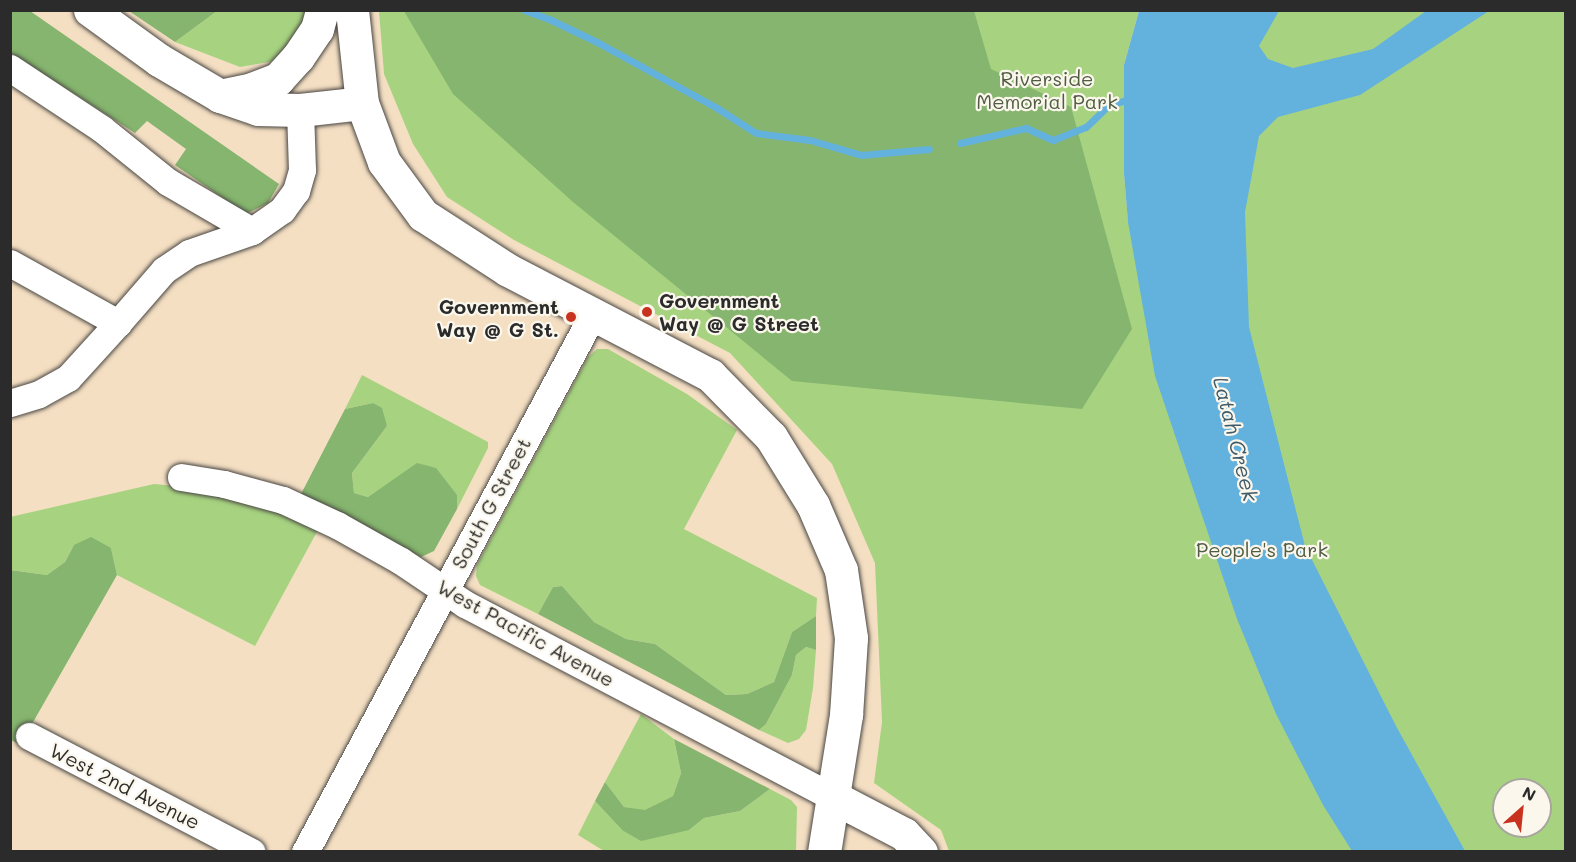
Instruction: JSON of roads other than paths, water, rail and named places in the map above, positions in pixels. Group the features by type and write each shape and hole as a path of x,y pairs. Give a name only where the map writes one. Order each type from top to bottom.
{"main road":[{"path":"90,10 159,60 220,96 258,109 300,110 362,103"},
{"path":"220,96 252,89 278,79 298,57 317,29 322,10"},
{"path":"352,10 362,103 384,162 423,215 508,270 710,375 771,437 813,505 841,570 851,638 846,714 831,796 824,852"},
{"path":"831,796 904,834 921,852"}],"street":[{"path":"10,68 102,129 168,182 252,231"},
{"path":"10,403 39,394 68,378 164,270 189,253 252,231 282,210 296,191 302,170 300,110"},
{"path":"10,264 118,323"},
{"name":"South G Street","path":"305,852 593,314"},
{"name":"West Pacific Avenue","path":"181,477 224,484 283,500 346,530 401,561 475,610 831,796"},
{"name":"West 2nd Avenue","path":"29,736 252,852"}],"water":[{"name":"Latah Creek","path":"1139,11 1279,11 1259,46 1268,59 1293,68 1373,49 1426,11 1489,11 1360,95 1278,117 1259,136 1245,212 1249,327 1305,546 1396,726 1465,851 1352,851 1323,805 1276,714 1237,619 1155,376 1128,222 1124,174 1124,65"}],"waterway":[{"path":"524,10 597,42 717,108 756,133 810,140 861,155 929,149"},
{"path":"960,143 1026,128 1053,140 1086,127 1109,105 1133,98"}],"place":[{"name":"Government Way @ G Street","path":"647,312"},
{"name":"Government Way @ G St.","path":"571,317"}],"park label":[{"name":"Riverside Memorial Park","path":"1047,90"},
{"name":"People's Park","path":"1262,549"}]}
